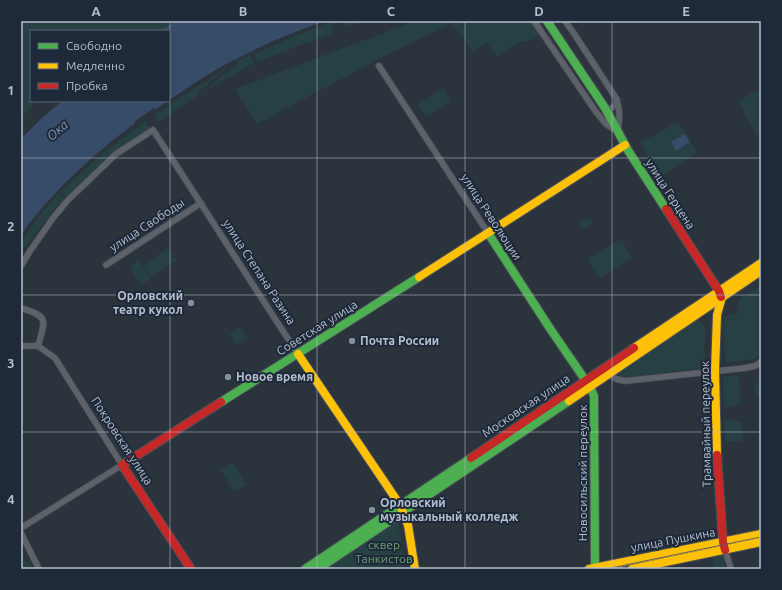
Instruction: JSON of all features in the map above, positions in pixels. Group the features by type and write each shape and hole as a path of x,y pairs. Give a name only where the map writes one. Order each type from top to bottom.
{"main road":[{"name":"улица Герцена","path":"547,21 604,106 625,145 720,294"},
{"name":"Советская улица","path":"122,465 625,145"},
{"name":"улица Революции","path":"488,233 588,384"},
{"name":"Московская улица","path":"588,384 609,374 761,263"},
{"name":"Московская улица","path":"305,569 402,508 720,294 761,271"},
{"name":"Трамвайный переулок","path":"720,294 716,371 717,468 724,546"},
{"name":"улица Степана Разина","path":"298,354 402,508 408,525 415,569"},
{"name":"Новосильский переулок","path":"588,384 594,396 595,405 593,569"},
{"name":"Покровская улица","path":"122,465 191,569"},
{"name":"Московская улица","path":"318,569 402,508"},
{"name":"улица Пушкина","path":"632,569 724,546 761,534"},
{"name":"улица Пушкина","path":"593,569 724,546 761,542"}],"street":[{"path":"534,21 596,112 606,124 618,132 620,112 617,99 574,32 565,21"},
{"name":"улица Революции","path":"379,66 488,233"},
{"path":"604,106 611,109 613,108 617,99"},
{"name":"улица Степана Разина","path":"21,266 53,218 68,200 116,154 153,130 298,354"},
{"name":"улица Свободы","path":"106,265 201,203"},
{"path":"21,308 40,315 43,319 44,325 38,346 21,346"},
{"name":"Покровская улица","path":"38,346 55,358 122,465"},
{"path":"609,374 620,381 625,381 745,368 755,366 761,362"},
{"name":"Советская улица","path":"21,528 122,465"},
{"path":"21,533 40,569"},
{"path":"724,546 731,569"}],"green space":[{"path":"21,21 177,21 161,30 30,30 30,102 35,102 21,119"},
{"path":"337,21 334,23 332,29 333,33 257,62 254,54"},
{"path":"341,21 365,21 347,27"},
{"path":"415,21 531,21 539,33 537,37 528,42 521,41 497,56 487,43 472,51 452,23 379,59 257,124 235,89"},
{"path":"250,55 254,63 203,92 237,64 236,62"},
{"path":"231,65 197,93 198,95 158,122 154,115"},
{"path":"443,88 451,100 426,117 418,105"},
{"path":"761,88 761,131 756,134 738,101"},
{"path":"145,121 150,128 106,160 66,197 61,191 102,154"},
{"path":"678,121 697,153 660,177 640,143"},
{"path":"59,193 64,199 51,213 26,247 22,248 21,250 21,241"},
{"path":"590,217 594,223 583,230 579,224"},
{"path":"619,240 622,241 631,255 631,258 599,278 589,262 590,257"},
{"path":"168,248 177,260 152,277 143,265"},
{"path":"139,261 150,277 149,280 142,284 139,283 130,268 131,265"},
{"path":"761,285 761,355 754,359 725,363 724,317 737,313 739,299"},
{"path":"696,320 702,322 705,327 704,368 622,378 618,372"},
{"path":"240,327 247,338 236,345 229,335"},
{"path":"739,375 741,404 724,408 723,377"},
{"path":"760,380 761,396 755,397 754,387"},
{"path":"724,419 741,422 743,441 725,441"},
{"path":"233,462 246,485 234,492 220,469"},
{"name":"сквер Танкистов","path":"398,522 405,569 327,569"},
{"path":"723,553 725,569 714,569 711,556"},
{"path":"21,559 31,564 33,569 24,569"}],"water":[{"path":"177,21 325,21 278,39 243,55 224,65 170,99 170,30 161,30"},
{"name":"Ока","path":"61,102 166,102 156,109 154,108 135,121 135,123 88,161 59,189 21,235 21,139"},
{"path":"685,134 690,142 676,151 671,142"}],"tram line":[{"path":"606,569 761,537"}],"traffic: fast":[{"path":"547,21 605,108 629,152 666,209"},
{"path":"488,233 590,387 594,396 595,569"},
{"path":"221,402 419,277"},
{"path":"318,569 569,401"},
{"path":"305,569 471,458"}],"traffic: slow":[{"path":"419,277 625,145"},
{"path":"634,348 761,263"},
{"path":"569,401 761,271"},
{"path":"717,455 715,371 717,315 722,297"},
{"path":"298,354 400,505 408,525 415,569"},
{"path":"589,569 761,534"},
{"path":"632,569 761,542"}],"traffic: jam":[{"path":"666,209 719,291 721,297"},
{"path":"471,458 634,348"},
{"path":"191,569 122,465 221,402"},
{"path":"717,455 723,542 725,550"}],"place":[{"name":"Орловский театр кукол","path":"191,303"},
{"name":"Почта России","path":"352,341"},
{"name":"Новое время","path":"228,377"},
{"name":"Орловский музыкальный колледж","path":"372,510"}]}
